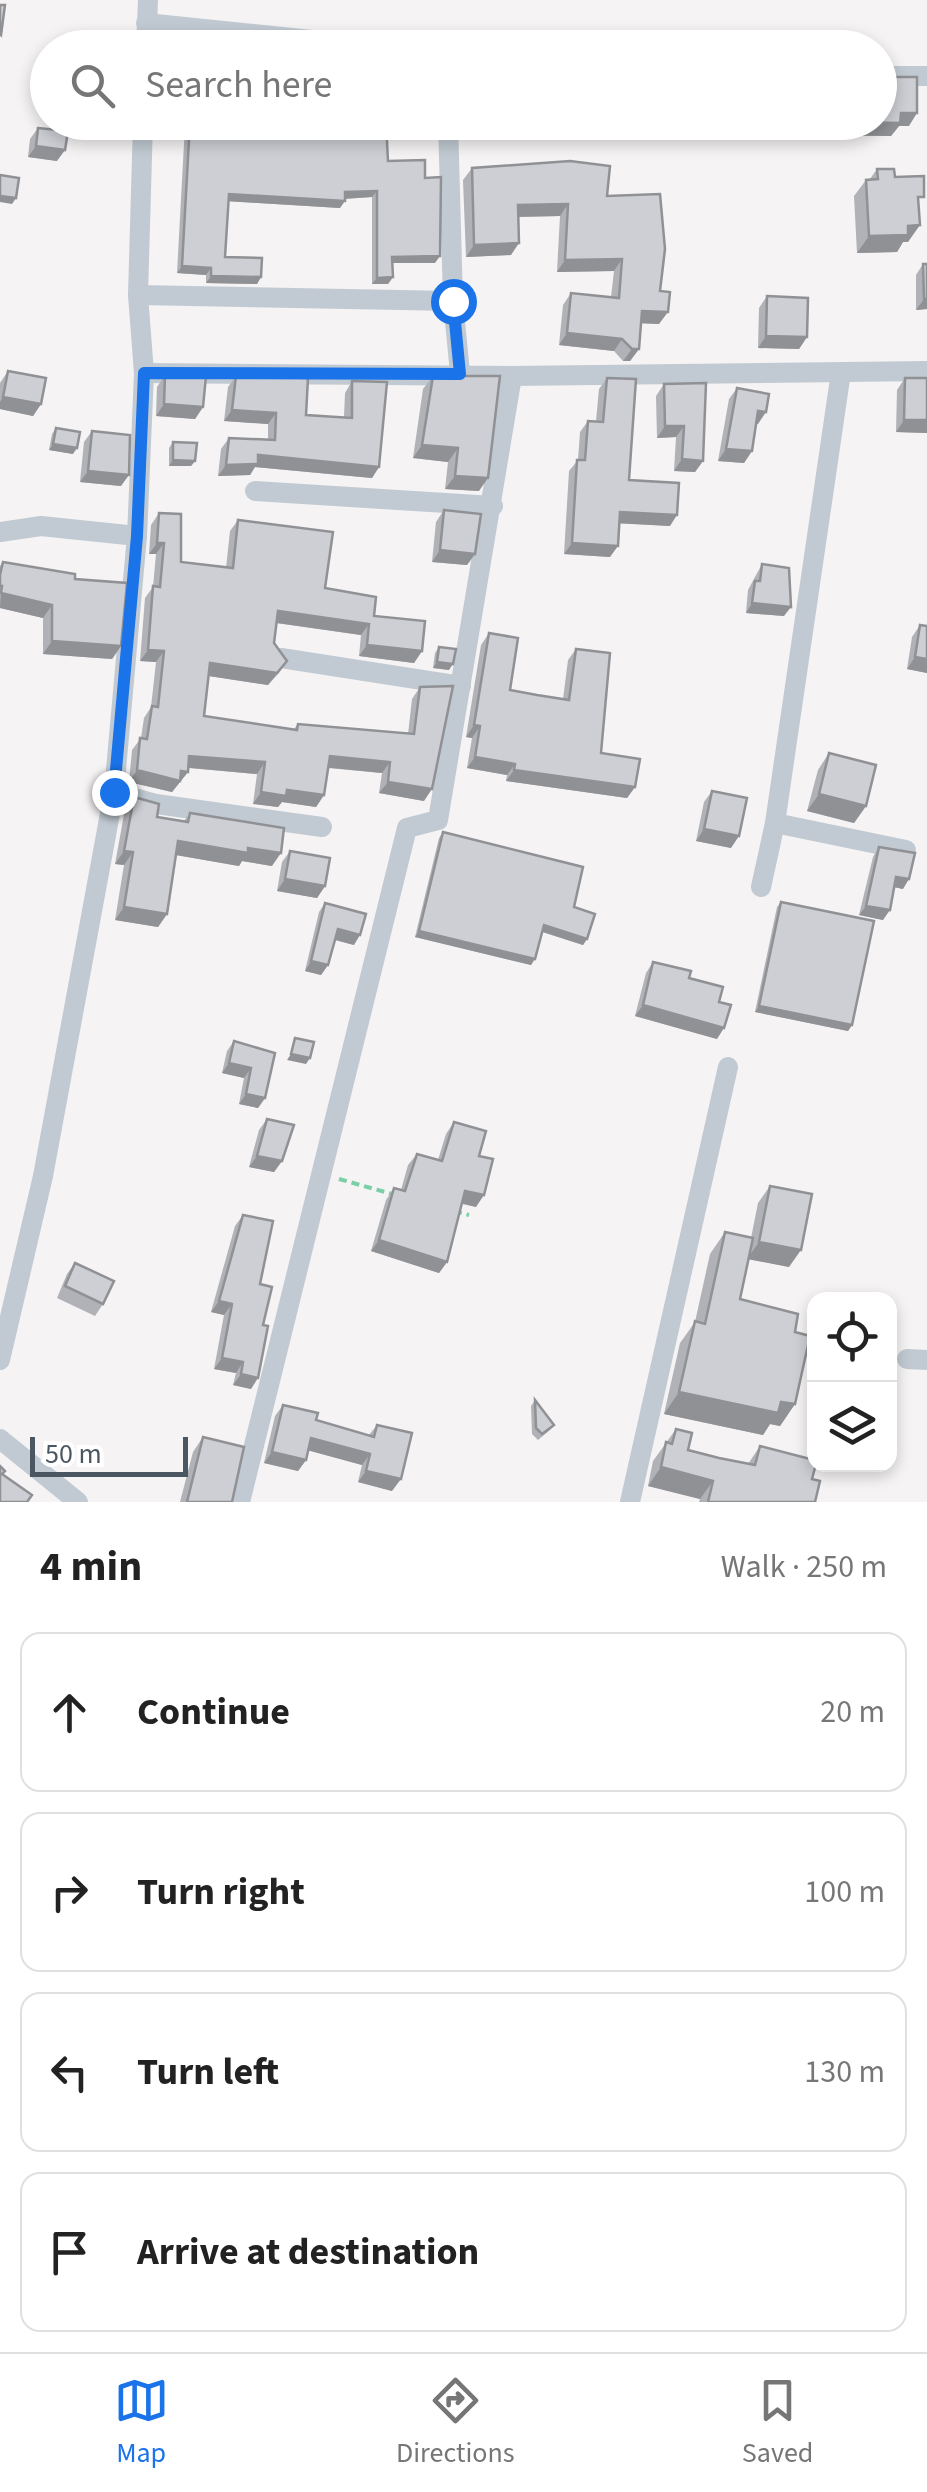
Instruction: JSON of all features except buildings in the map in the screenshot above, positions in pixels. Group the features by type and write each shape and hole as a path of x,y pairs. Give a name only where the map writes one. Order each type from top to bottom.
{"street":[{"path":"146,30 148,0"},
{"path":"146,23 214,30"},
{"path":"897,76 927,76"},
{"path":"0,1360 43,1176 114,792 137,536 144,373 138,295 142,140"},
{"path":"449,140 453,301 460,374"},
{"path":"138,295 453,301"},
{"path":"144,373 512,376 927,371"},
{"path":"761,887 775,823 841,372"},
{"path":"240,1502 318,1174 407,828 438,820 512,376"},
{"path":"255,491 493,506"},
{"path":"0,532 41,526 137,536"},
{"path":"281,658 460,686"},
{"path":"114,792 156,804 322,828"},
{"path":"775,823 906,850"},
{"path":"630,1502 728,1067"},
{"path":"0,1439 78,1502"}],"path":[{"path":"318,1174 394,1194"},
{"path":"450,1210 469,1215"}],"route":[{"path":"114,792 137,536 144,373 460,374 453,301"}]}
